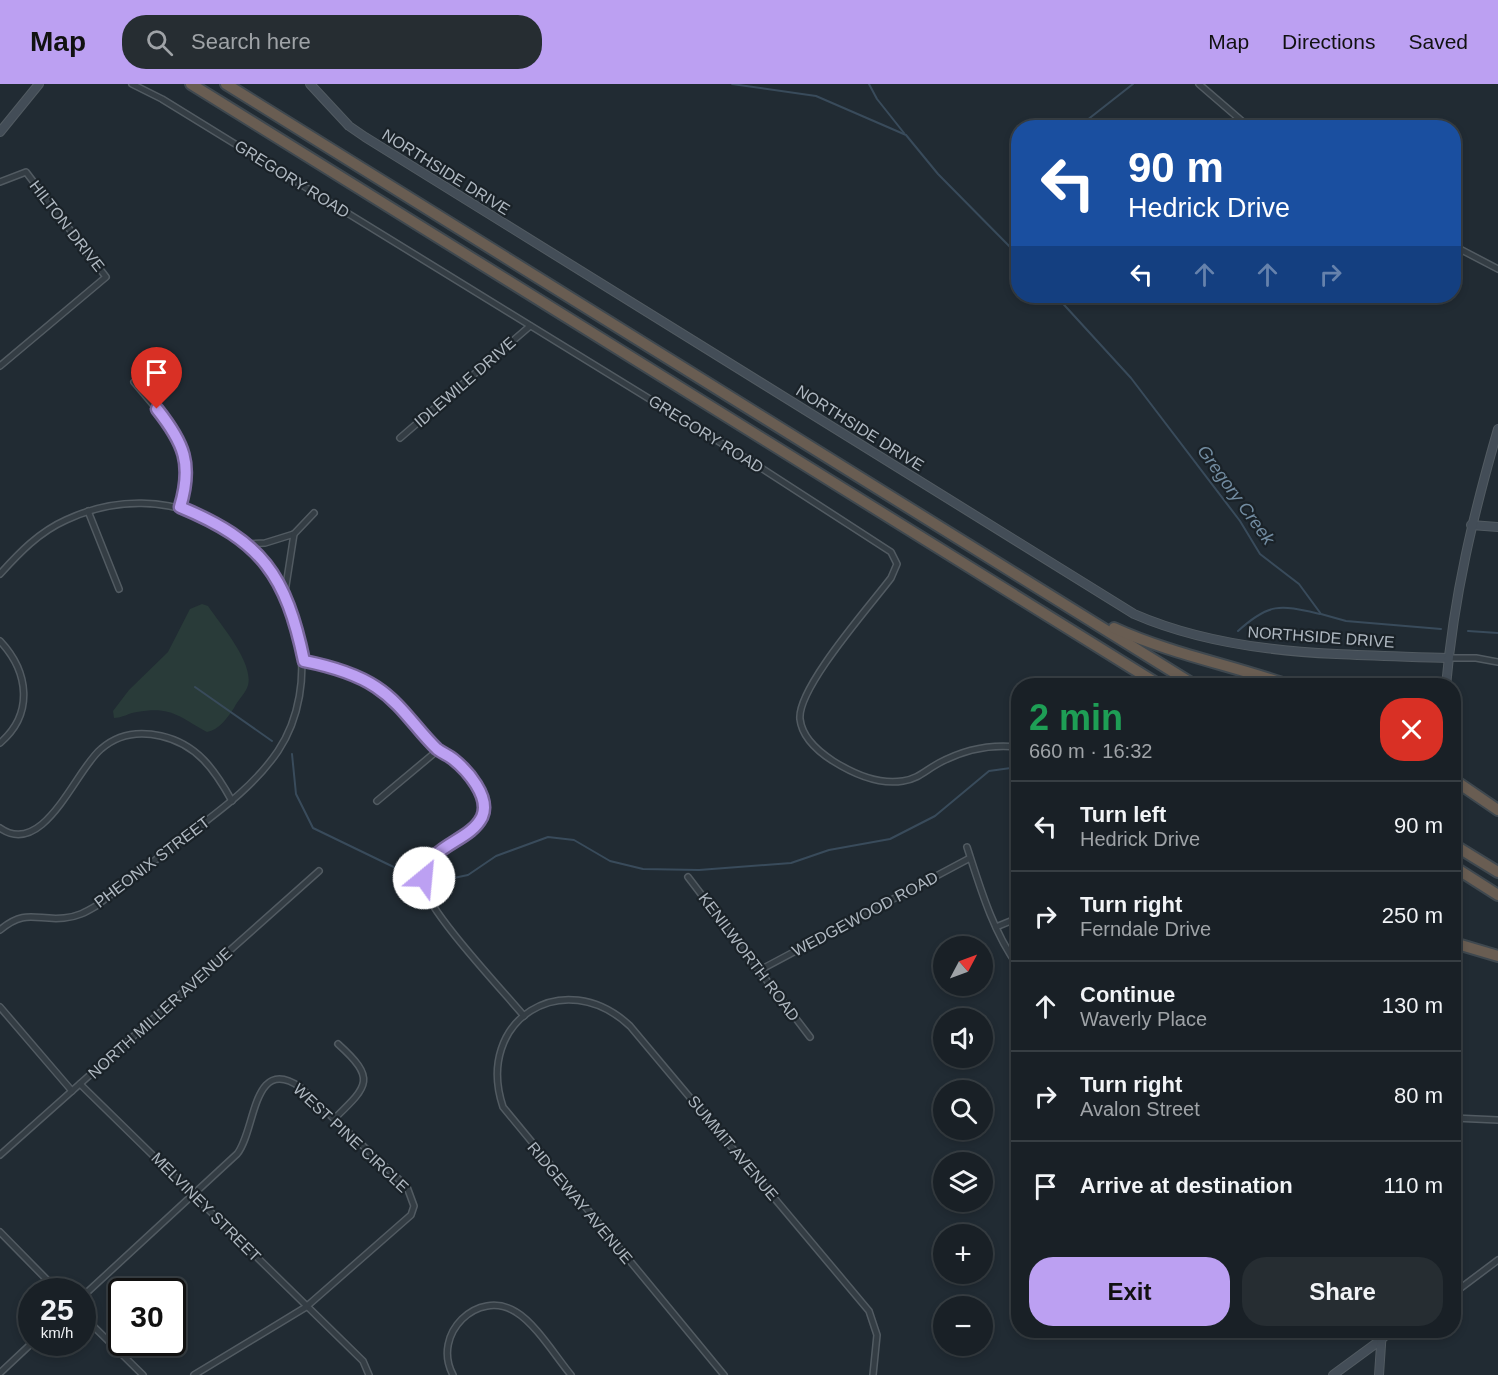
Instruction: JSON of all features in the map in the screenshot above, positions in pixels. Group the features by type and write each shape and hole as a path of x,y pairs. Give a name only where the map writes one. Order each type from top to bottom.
{"highway":[{"path":"192,84 1148,678"},
{"path":"226,84 1183,678"},
{"path":"1042,590 1091,618 1143,641 1264,678"},
{"path":"1461,785 1498,810"},
{"path":"1461,849 1498,872"},
{"path":"1461,871 1498,895"},
{"path":"1461,945 1498,956"}],"street":[{"path":"0,132 39,84"},
{"name":"GREGORY ROAD","path":"132,84 170,103 752,462 891,552 897,564 895,572 821,670 800,707 804,733 831,760 860,774 899,782 926,773 959,754 982,747 1011,747"},
{"name":"NORTHSIDE DRIVE","path":"309,84 349,126 365,137 1134,614 1177,630 1259,648 1448,658"},
{"path":"1199,84 1241,120"},
{"name":"HILTON DRIVE","path":"0,182 26,172 106,277 0,366"},
{"path":"1461,250 1498,269"},
{"name":"IDLEWILE DRIVE","path":"400,438 530,326"},
{"path":"134,382 181,444 187,465 186,486 180,507"},
{"path":"1447,678 1459,579 1471,525 1498,429"},
{"name":"PHEONIX STREET","path":"0,574 43,533 88,511 115,504 142,502 180,507 208,519 248,544 266,563 285,593 297,627 304,661 301,692 292,721 279,749 258,777 232,801 96,906 80,915 63,918 31,915 18,918 0,930"},
{"path":"88,511 119,589"},
{"path":"248,544 265,543 294,534 314,513"},
{"path":"1471,525 1498,527"},
{"path":"285,593 294,534"},
{"path":"0,641 16,661 23,677 25,693 23,710 16,725 0,743"},
{"path":"1448,658 1476,658 1498,662"},
{"path":"304,661 330,666 376,687 410,717 438,750 467,772 484,804 482,816 475,825 430,860 423,884 426,897 524,1016"},
{"path":"0,828 20,833 35,830 47,821 100,749 114,740 131,734 149,733 172,738 193,749 210,765 232,801"},
{"path":"377,801 438,750"},
{"path":"967,847 996,927 1011,956"},
{"name":"WEDGEWOOD ROAD","path":"760,970 970,858"},
{"name":"NORTH MILLER AVENUE","path":"0,1155 319,871"},
{"name":"KENILWORTH ROAD","path":"688,877 810,1037"},
{"path":"996,927 1011,921"},
{"name":"SUMMIT AVENUE","path":"524,1016 541,1005 560,999 579,999 598,1003 616,1013 630,1026 869,1311 877,1335 873,1375"},
{"path":"0,1007 72,1091"},
{"name":"RIDGEWAY AVENUE","path":"524,1016 510,1030 497,1060 497,1088 503,1107 724,1375"},
{"path":"334,1119 358,1096 363,1081 360,1065 338,1044"},
{"name":"WEST PINE CIRCLE","path":"96,1284 244,1146 261,1090 269,1082 280,1079 291,1081 407,1187 414,1206 405,1223 306,1307 207,1364 194,1375"},
{"name":"MELVINEY STREET","path":"80,1084 363,1361 369,1375"},
{"path":"1461,1118 1498,1120"},
{"path":"0,1232 45,1278"},
{"path":"1461,1288 1498,1260"},
{"path":"453,1375 447,1364 446,1348 450,1334 471,1313 491,1306 516,1312 572,1375"},
{"path":"96,1329 143,1375"},
{"path":"1333,1375 1378,1338"},
{"path":"1379,1375 1382,1338"},
{"path":"0,1373 18,1356"}],"shaded area":[{"path":"202,604 208,606 228,634 247,668 249,679 247,688 229,715 219,726 207,732 182,717 159,710 114,718 113,711 129,690 168,652 190,609"}],"waterway":[{"name":"Gregory Creek","path":"732,84 816,96 906,135 938,174 1011,248"},
{"path":"869,84 877,99 904,133"},
{"path":"1087,120 1133,84"},
{"name":"Gregory Creek","path":"1062,303 1131,378 1240,521 1260,554 1299,584 1321,614 1346,621 1441,629"},
{"path":"1238,631 1259,615 1276,608 1320,614"},
{"name":"Gregory Creek","path":"1468,631 1498,633"},
{"path":"195,687 272,741"},
{"path":"292,754 296,794 313,828 404,872 419,875"},
{"path":"429,878 439,881 468,875 496,856 548,837 574,840 610,861 643,869 699,870 791,863 829,850 890,839 935,816 989,771 1011,768"}],"route":[{"path":"157,409 181,444 187,465 186,486 180,507 235,534 266,563 285,593 297,627 304,661 330,666 376,687 410,717 438,750 453,759 467,772 477,787 484,804 482,816 475,825 430,860 424,878"}]}
